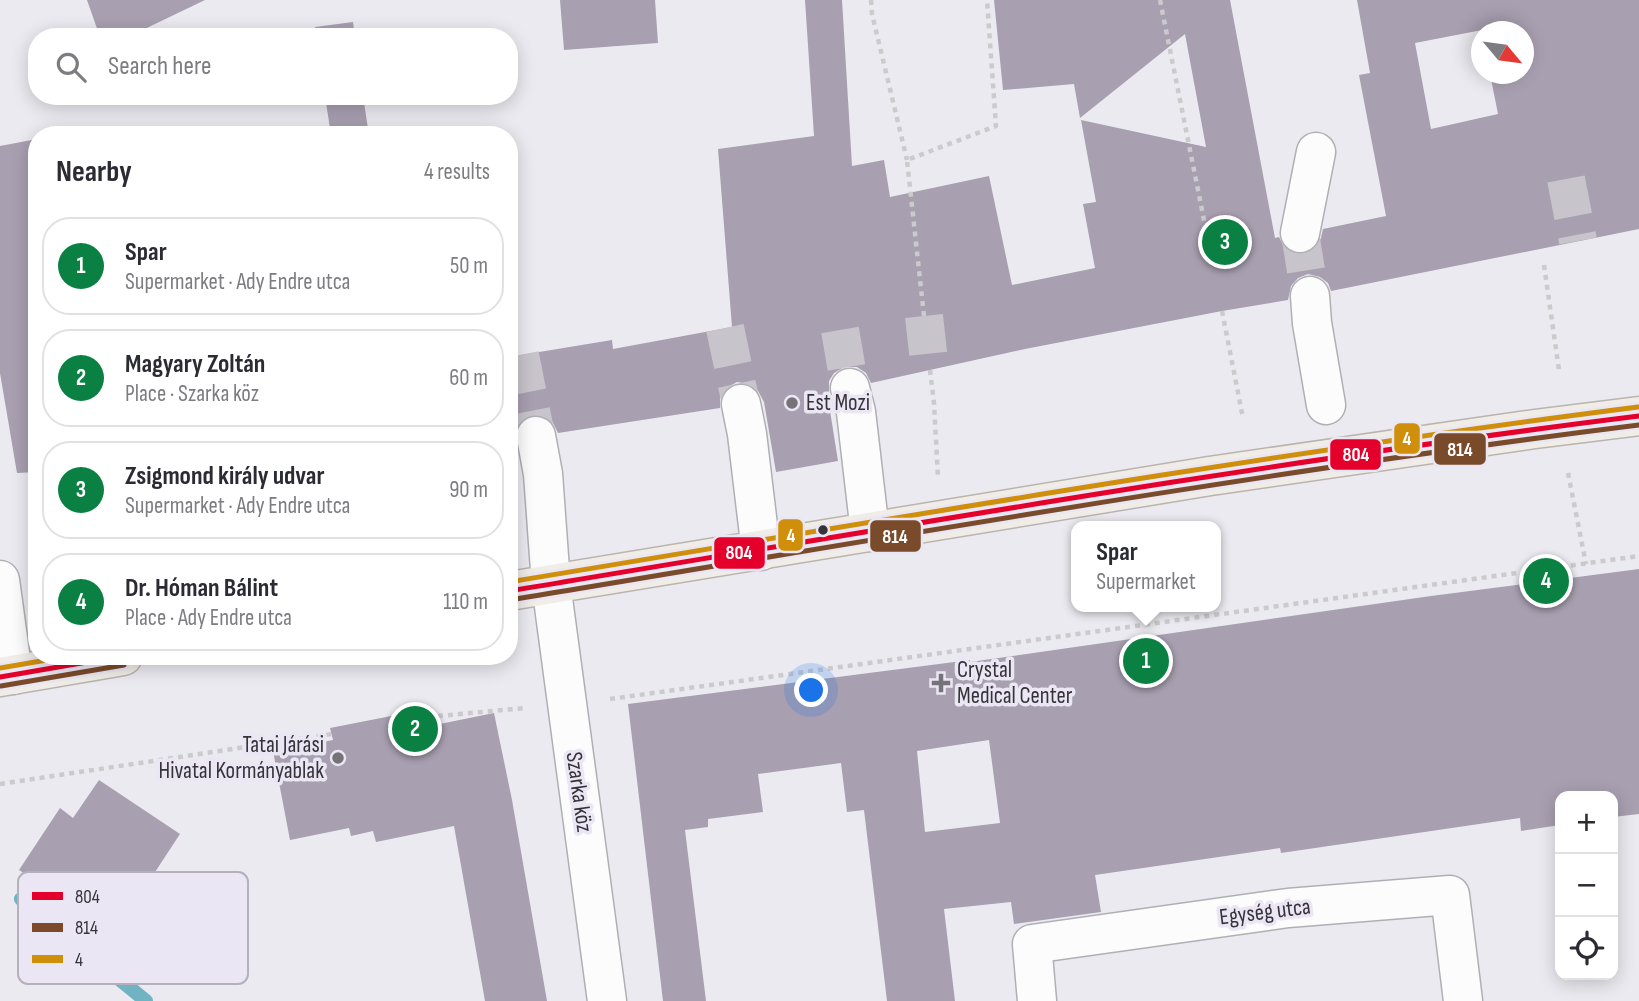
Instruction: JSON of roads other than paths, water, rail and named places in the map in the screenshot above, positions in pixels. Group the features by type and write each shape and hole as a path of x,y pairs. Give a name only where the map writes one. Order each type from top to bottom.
{"main road":[{"path":"518,590 1223,474 1639,416"},
{"path":"7,676 71,665"}],"street":[{"path":"1300,233 1316,152"},
{"path":"1310,296 1326,405"},
{"path":"850,388 856,412 870,532"},
{"path":"741,404 761,551"},
{"name":"Szarka köz","path":"536,436 543,474 551,584 607,1001"},
{"path":"0,580 7,676"},
{"name":"Egység utca","path":"1037,1001 1032,944 1288,908 1450,895 1463,1001"}],"waterway":[{"path":"125,984 146,1001"}],"tunnel":[{"path":"1566,179 1578,241"},
{"path":"1300,233 1310,296"},
{"path":"924,316 930,370"},
{"path":"725,328 741,404"},
{"path":"840,330 850,388"},
{"path":"520,355 536,436"}],"place":[{"name":"Zsigmond király udvar","path":"1225,242"},
{"name":"Est Mozi","path":"792,403"},
{"name":"Dr. Hóman Bálint","path":"1546,581"},
{"name":"Spar","path":"1146,661"},
{"name":"Crystal Medical Center","path":"941,683"},
{"name":"Magyary Zoltán","path":"415,729"},
{"name":"Tatai Járási Hivatal Kormányablak","path":"338,758"}]}
